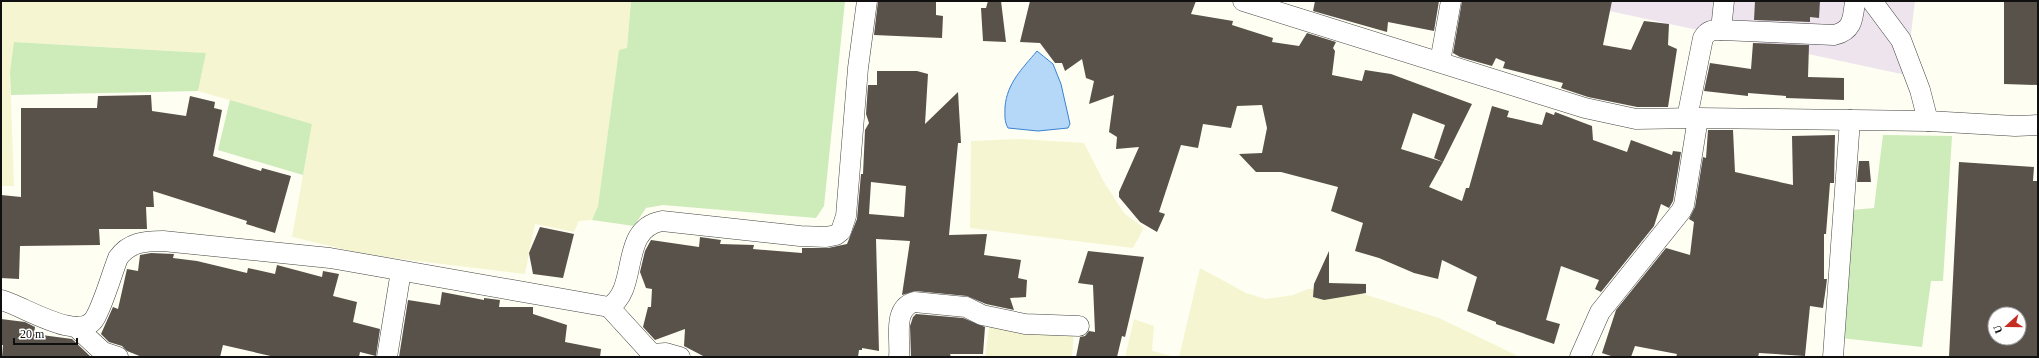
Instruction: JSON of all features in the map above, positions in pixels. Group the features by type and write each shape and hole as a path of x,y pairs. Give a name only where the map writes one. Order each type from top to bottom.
{"street":[{"path":"609,307 617,302 639,234 648,224 662,221 820,237 836,235 841,231 846,216 858,68 867,1"},
{"path":"1242,1 1585,108 1636,119 1928,120 2016,126 2038,125"},
{"path":"1440,62 1451,1"},
{"path":"1721,30 1724,1"},
{"path":"1580,357 1600,312 1678,216 1684,205 1693,118 1704,38 1711,30 1834,35 1842,33 1848,29 1853,21 1855,1"},
{"path":"1872,1 1901,40 1920,90 1928,120"},
{"path":"1833,357 1850,120"},
{"path":"1,300 67,327 76,327 89,324 94,319 118,258 123,251 141,242 163,241 330,258 609,307 652,356 666,353 680,357"},
{"path":"387,357 401,271"},
{"path":"899,357 901,313 908,304 914,302 966,307 982,315 1025,324 1079,326"},
{"path":"76,327 103,352 118,357"}],"shaded area":[{"path":"1563,1 1915,1 1906,75"}],"green space":[{"path":"1,1 631,1 627,48 619,51 598,206 592,220 579,221 574,232 535,224 525,274 368,255 292,237 312,124 198,91 206,53 15,42 10,72 14,186 1,186"},
{"path":"631,1 845,1 824,206 816,218 663,205 646,208 634,226 592,220 598,206 619,50 627,48"},
{"path":"14,42 206,53 198,91 11,95 10,72"},
{"path":"230,100 312,124 303,175 218,150"},
{"path":"1883,135 1952,136 1943,281 1931,281 1922,347 1841,338 1851,210 1874,208"},
{"path":"1019,139 1084,143 1104,182 1124,213 1144,228 1133,248 970,228 971,141"},
{"path":"1200,268 1246,293 1266,299 1293,295 1308,289 1345,288 1439,318 1516,355 1516,357 1179,357"},
{"path":"1134,319 1154,326 1152,351 1176,357 1125,357"},
{"path":"990,321 1074,333 1072,357 985,357"}],"water":[{"path":"1037,51 1053,64 1061,84 1070,124 1068,128 1038,131 1008,128 1005,118 1006,98 1012,83"}],"building":[{"path":"878,1 936,1 936,15 943,16 942,38 874,35"},
{"path":"988,1 1001,1 1006,42 983,41 981,8 986,8"},
{"path":"1030,1 1196,1 1191,14 1233,21 1232,25 1273,38 1272,42 1299,46 1307,33 1336,42 1333,48 1335,51 1332,75 1362,81 1365,70 1391,74 1472,104 1443,162 1429,187 1462,201 1466,188 1469,188 1492,106 1509,111 1507,117 1542,125 1546,112 1554,115 1555,112 1592,126 1593,140 1627,152 1631,140 1672,155 1673,151 1681,152 1673,201 1669,208 1661,204 1654,226 1601,292 1595,289 1599,280 1561,266 1546,320 1560,324 1554,344 1496,324 1496,322 1467,311 1477,277 1442,260 1438,279 1414,273 1379,258 1355,251 1363,223 1331,211 1338,187 1281,172 1256,172 1239,154 1262,153 1267,128 1262,105 1237,106 1231,128 1203,124 1198,148 1181,145 1159,212 1165,214 1157,232 1140,222 1119,197 1119,192 1139,147 1116,149 1117,137 1109,132 1114,95 1089,104 1094,81 1086,78 1082,59 1065,71 1062,63 1055,63 1040,43 1020,42","holes":["1413,113 1445,125 1434,158 1443,162 1401,149"]},
{"path":"1315,1 1439,1 1434,31 1388,22 1387,32 1313,11"},
{"path":"1462,1 1612,1 1603,45 1631,50 1644,21 1669,24 1668,45 1677,49 1668,107 1637,107 1588,97 1561,88 1563,83 1503,68 1505,62 1496,58 1492,66 1460,57 1453,53"},
{"path":"1755,1 1820,1 1819,18 1810,17 1810,22 1754,20"},
{"path":"2004,1 2038,1 2038,85 2004,84"},
{"path":"1753,43 1809,45 1808,77 1844,78 1844,100 1786,98 1786,96 1748,93 1748,96 1704,91 1710,63 1751,69"},
{"path":"877,71 917,71 928,74 925,124 958,92 961,143 958,143 949,235 987,234 984,255 1021,260 1018,278 1027,280 1026,297 1010,298 1014,310 986,304 967,296 915,291 902,295 910,241 876,239 879,351 862,348 862,350 859,350 858,357 705,357 684,346 685,329 655,340 643,327 648,307 651,307 652,289 646,288 640,272 645,251 651,240 699,247 700,237 721,240 720,244 754,245 753,249 802,253 802,248 828,248 847,244 857,219 861,174 863,174 865,130 869,123 866,114 868,85 877,85","holes":["871,182 906,186 904,217 869,214"]},
{"path":"151,95 152,111 186,116 190,96 215,102 214,108 222,110 213,156 261,171 262,168 291,176 275,233 246,224 247,221 153,191 154,207 146,207 147,229 99,229 100,245 20,246 19,279 1,278 1,195 21,197 21,108 97,108 98,96"},
{"path":"1708,130 1733,130 1735,172 1793,185 1792,136 1835,135 1834,183 1830,183 1826,234 1824,234 1824,279 1827,279 1826,287 1823,308 1810,306 1805,356 1759,353 1758,357 1676,357 1677,354 1635,346 1631,357 1614,357 1602,353 1616,310 1666,248 1690,255 1694,222 1689,219 1695,207 1703,157 1706,158"},
{"path":"1859,161 1869,161 1871,182 1857,182"},
{"path":"1959,162 2034,167 2033,181 2038,181 2038,357 1949,357"},
{"path":"540,227 574,234 563,278 533,274 529,253"},
{"path":"1088,251 1144,257 1125,337 1122,336 1117,357 1076,357 1080,337 1085,336 1089,331 1095,332 1093,285 1078,283"},
{"path":"1329,251 1329,283 1366,284 1366,293 1324,300 1313,297 1314,284"},
{"path":"151,253 174,254 173,258 197,261 247,273 248,268 275,274 277,265 322,277 323,271 339,274 333,296 357,302 353,322 380,329 376,356 360,352 359,357 275,357 223,345 220,357 142,357 127,351 122,346 109,342 101,334 113,307 118,309 127,269 138,271 140,255"},
{"path":"442,292 484,300 484,298 500,300 499,307 533,307 533,314 567,325 565,342 601,349 600,357 399,357 408,300 440,305"},
{"path":"916,314 963,318 985,327 983,354 950,354 951,357 911,357 910,326 913,317"},
{"path":"1,319 25,322 35,327 34,334 72,339 91,357 2,357 3,345 1,345"}]}
